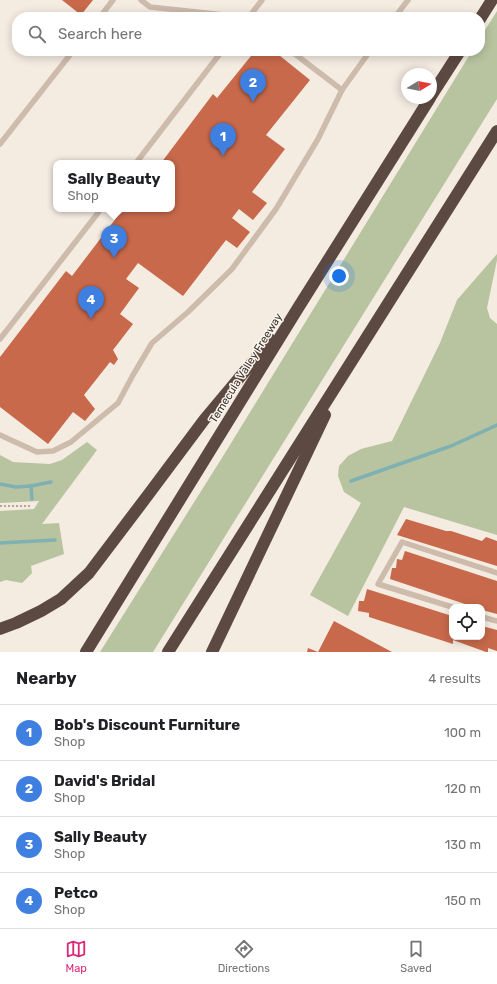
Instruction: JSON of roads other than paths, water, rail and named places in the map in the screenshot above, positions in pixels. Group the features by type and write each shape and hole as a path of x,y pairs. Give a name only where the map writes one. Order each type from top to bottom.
{"highway":[{"path":"484,12 492,0"},
{"name":"Temecula Valley Freeway","path":"437,86 457,56"},
{"name":"Temecula Valley Freeway","path":"86,652 426,104"},
{"path":"168,652 497,131"},
{"path":"0,629 42,611 61,599 89,573 204,420 298,308"},
{"path":"212,652 349,365"}],"lane":[{"path":"104,12 113,0"},
{"path":"141,0 150,7 196,12"},
{"path":"252,12 262,0"},
{"path":"399,12 408,0"},
{"path":"0,144 69,56"},
{"path":"138,160 218,56"},
{"path":"298,56 342,90"},
{"path":"0,435 37,452 53,451 72,442 118,403 152,343 188,312 232,269 276,209 318,139 342,90 366,56"},
{"path":"0,339 98,212"},
{"path":"449,606 378,584 402,542 497,574"},
{"path":"485,618 497,621"}],"waterway":[{"path":"351,481 451,446 497,425"},
{"path":"32,499 31,486 51,482"},
{"path":"0,484 16,487 31,486"},
{"path":"0,543 55,540"}],"place":[{"name":"David's Bridal","path":"253,102"},
{"name":"Bob's Discount Furniture","path":"223,156"},
{"name":"Sally Beauty","path":"114,258"},
{"name":"Petco","path":"91,319"}]}
